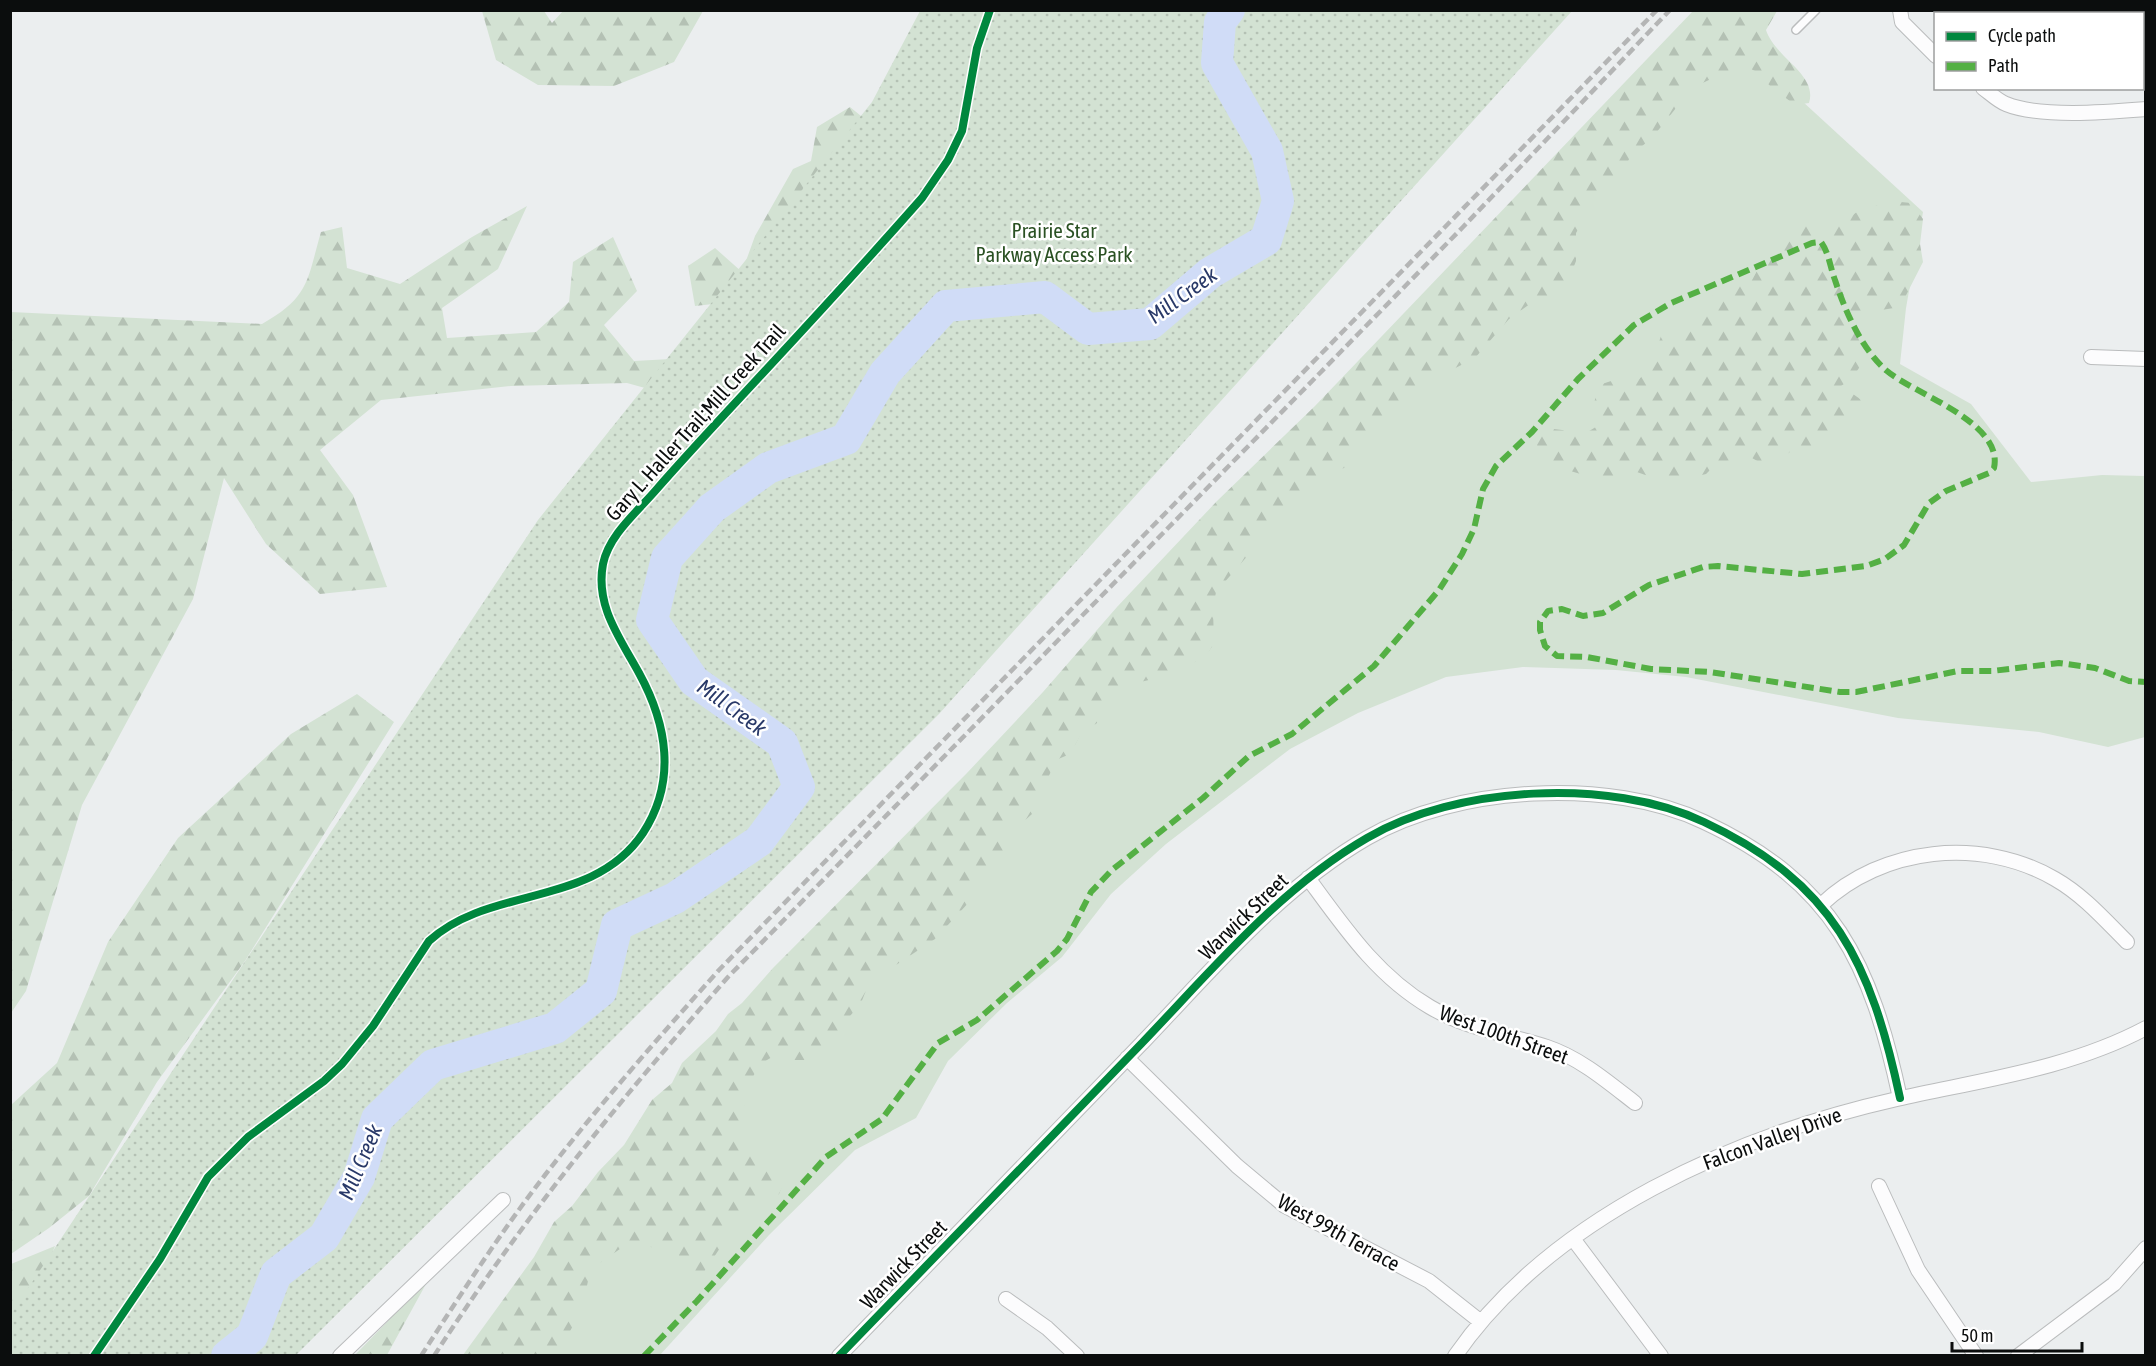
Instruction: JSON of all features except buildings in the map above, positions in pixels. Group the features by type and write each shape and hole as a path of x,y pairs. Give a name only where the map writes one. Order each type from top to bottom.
{"street":[{"path":"1900,10 1902,22 1934,55"},
{"path":"1986,90 2006,104 2034,110 2098,113 2145,109"},
{"path":"2091,357 2145,359"},
{"name":"Warwick Street","path":"839,1356 1277,903 1308,878 1367,838 1435,809 1473,800 1513,795 1585,795 1627,799 1693,817 1760,852 1792,876 1821,905 1845,937 1875,1001 1887,1037 1900,1098"},
{"path":"1821,905 1840,887 1863,873 1894,861 1957,853 1991,856 2021,864 2054,878 2083,898 2127,942"},
{"name":"West 100th Street","path":"1308,878 1359,946 1405,991 1461,1022 1488,1032 1548,1047 1569,1057 1593,1071 1635,1103"},
{"name":"Falcon Valley Drive","path":"1455,1356 1481,1322 1535,1268 1631,1198 1691,1168 1804,1122 2077,1058 2145,1028"},
{"name":"West 99th Terrace","path":"1127,1058 1238,1166 1286,1206 1429,1281 1481,1322"},
{"path":"1879,1186 1918,1270 1976,1356"},
{"path":"340,1356 503,1200"},
{"path":"1574,1240 1661,1356"},
{"path":"2018,1356 2114,1284 2145,1248"},
{"path":"1006,1299 1047,1328 1077,1356"}],"lane":[{"path":"1796,30 1816,10"}],"green space":[{"path":"482,11 544,11 552,23 563,11 703,11 674,62 614,86 538,85 496,60"},
{"name":"Prairie Star Parkway Access Park","path":"920,11 1572,11 939,714 296,1355 11,1355 11,1314 538,520 872,102"},
{"path":"944,11 951,11 972,28 956,49 949,85 963,116 934,151 884,225 748,362 692,401 627,383 511,386 381,400 320,450 353,495 387,587 320,594 266,544 224,478 193,599 82,805 26,991 11,1013 11,312 262,324 290,305 298,296 309,275 321,232 342,227 347,268 400,284 472,237 527,206 498,269 442,308 447,338 536,332 569,302 573,262 613,237 637,291 604,325 634,361 726,356 740,301 695,306 688,266 715,248 742,272 755,236 793,169 811,161 817,127 850,107 877,129 926,86"},
{"path":"1693,11 1777,11 1766,30 1771,40 1807,83 1810,93 1809,103 1795,105 1769,85 1761,74 1747,67 1730,70 1692,88 1652,138 1631,155 1614,190 1593,207 1582,223 1576,233 1576,261 1569,279 1556,299 1537,300 1509,319 1475,358 1424,384 1379,430 1364,435 1354,457 1347,466 1336,472 1317,476 1216,592 1213,609 1214,644 1206,655 1166,676 1136,683 1122,690 1096,724 1084,728 1070,754 1056,760 1032,814 1023,822 1002,831 1001,839 1010,856 1005,867 978,875 971,900 935,939 869,983 861,1003 845,1022 841,1036 826,1051 804,1060 792,1060 783,1054 761,1065 754,1075 745,1100 741,1139 756,1157 782,1172 783,1184 779,1194 746,1209 704,1272 694,1276 686,1272 678,1253 666,1249 627,1244 590,1270 578,1315 554,1355 463,1355 534,1257 554,1222 572,1206 598,1172 624,1145 652,1100 672,1083 682,1063 716,1031 728,1014 742,1003 773,968 967,773 1043,692 1117,607 1217,501 1315,406"},
{"path":"1717,23 1923,212 1906,308 1900,364 1971,404 2031,482 2102,475 2145,476 2145,737 2108,747 2039,732 1898,718 1686,677 1616,670 1523,667 1446,677 1358,713 1290,749 1166,844 1111,894 1062,957 1007,1003 948,1061 916,1118 855,1150 769,1235 660,1355 480,1356"},
{"path":"1901,202 1911,203 1923,219 1920,244 1923,262 1900,307 1875,311 1853,328 1866,354 1855,374 1838,388 1853,394 1867,404 1840,433 1825,434 1815,449 1791,451 1770,468 1752,458 1718,462 1706,474 1668,483 1634,471 1611,483 1567,470 1543,459 1536,443 1546,428 1586,433 1599,425 1594,403 1599,385 1629,375 1632,387 1651,366 1661,336 1694,318 1714,294 1751,282 1767,253 1779,241 1808,225 1822,237 1830,223 1845,221 1862,208"},
{"path":"357,694 394,722 245,961 157,1082 89,1196 49,1228 11,1254 11,1105 57,1063 108,942 178,838 291,734"},
{"path":"55,1246 11,1356 11,1264"},
{"path":"443,1253 387,1355 354,1356 388,1321"}],"waterway":[{"name":"Mill Creek","path":"227,1356 252,1336 276,1274 324,1237 359,1177 377,1119 433,1065 555,1028 601,991 617,925 675,898 759,841 799,787 782,743 694,681 652,620 667,558 712,508 768,468 846,439 885,373 946,306 1045,297 1088,329 1150,324 1210,273 1266,240 1278,201 1267,151 1217,63 1220,22 1229,10"}],"railway":[{"path":"421,1356 528,1197 587,1122 719,970 1657,10"},
{"path":"434,1356 502,1256 574,1161 728,977 1463,227 1670,10"}],"marked path":[{"path":"644,1356 697,1301 826,1157 882,1119 938,1043 977,1020 1057,951 1067,939 1091,892 1112,870 1203,798 1249,756 1292,734 1374,666 1439,590 1462,554 1474,529 1483,489 1496,466 1532,432 1578,379 1634,325 1671,303 1812,243 1821,242 1828,255 1849,317 1870,352 1887,371 1972,423 1985,437 1993,452 1994,468 1989,473 1946,491 1929,503 1904,545 1885,559 1866,566 1802,574 1718,566 1703,567 1649,585 1603,613 1583,616 1562,609 1548,611 1540,622 1540,630 1545,646 1557,656 1587,657 1651,669 1710,672 1840,692 1856,692 1958,671 1992,671 2059,663 2095,668 2129,681 2146,682"}],"cycle path":[{"name":"Gary L. Haller Trail;Mill Creek Trail","path":"94,1356 160,1259 208,1177 248,1137 324,1081 342,1064 373,1026 429,941 454,923 481,911 569,885 597,874 622,857 643,833 654,813 661,793 664,773 662,732 649,692 617,634 606,608 601,579 606,553 632,515 922,198 948,160 962,131 977,48 990,10"},
{"path":"839,1356 1248,932 1276,906 1335,858 1367,838 1403,821 1444,807 1488,798 1534,794 1580,794 1624,798 1666,808 1704,822 1749,846 1785,872 1815,901 1840,932 1860,967 1875,1006 1889,1050 1900,1098"}]}
